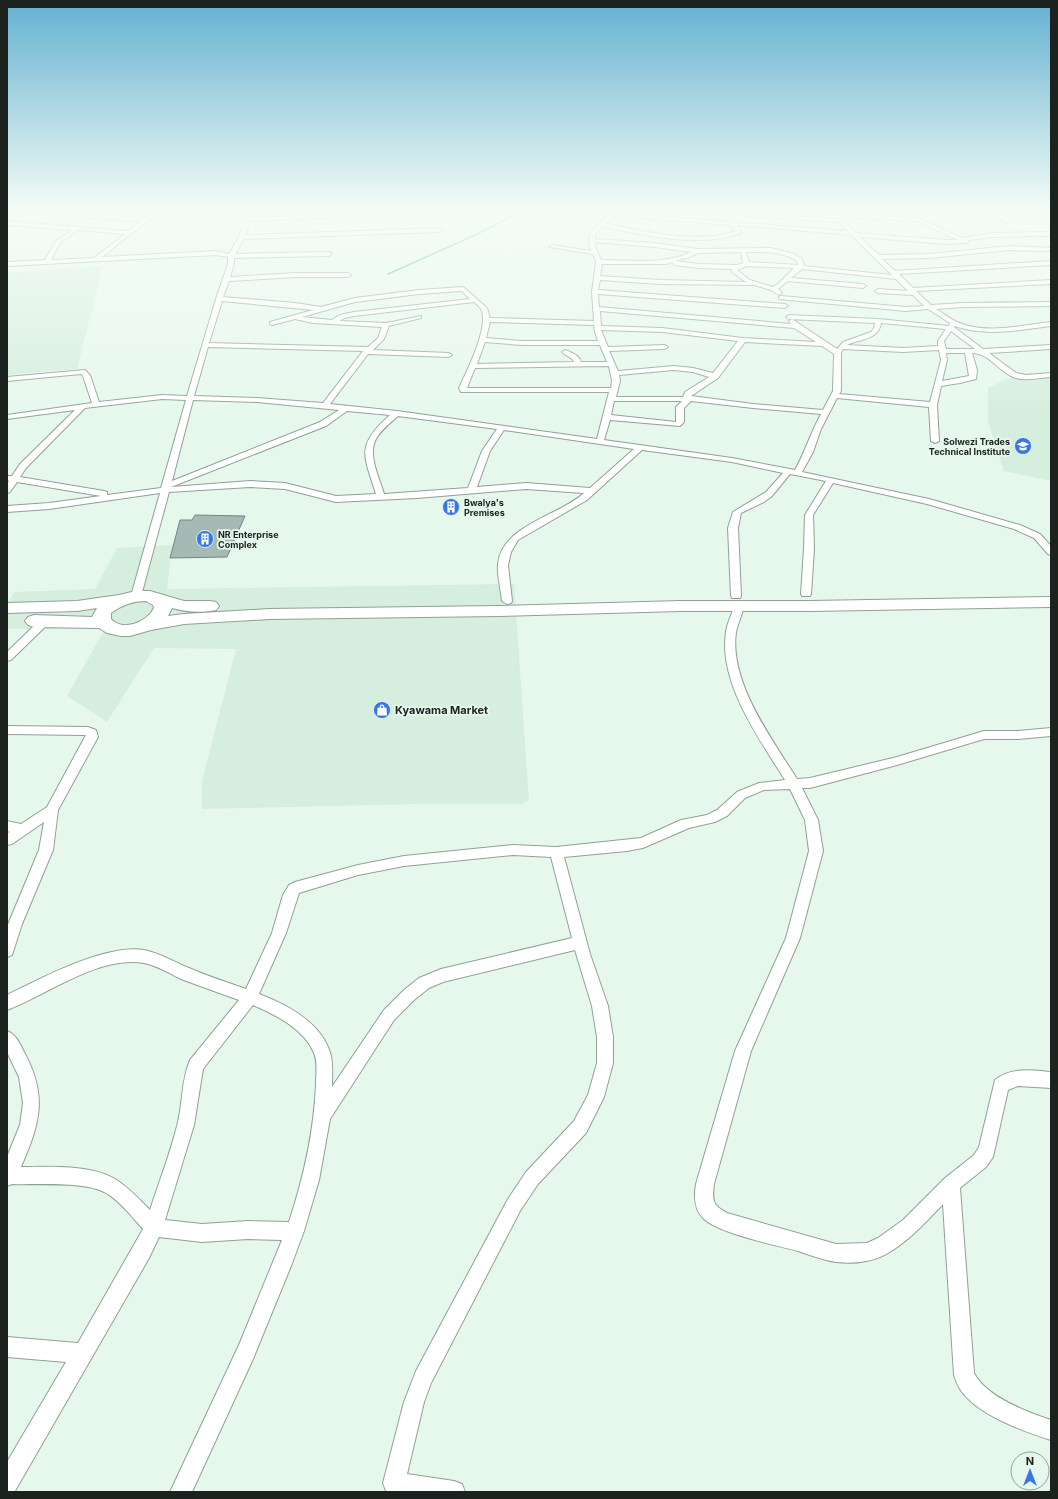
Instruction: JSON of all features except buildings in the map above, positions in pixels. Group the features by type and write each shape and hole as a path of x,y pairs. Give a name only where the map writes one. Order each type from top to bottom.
{"highway":[{"path":"7,620 104,623 111,628 121,630 134,629 147,625 184,619 269,614 490,611 681,606 806,594 1051,592"},
{"path":"7,608 77,606 136,596 146,596 184,606 507,601 1051,602"},
{"path":"147,625 156,619 162,612 162,605 157,599"},
{"path":"104,623 102,617 103,613 109,606 118,600"}],"street":[{"path":"136,596 219,299 226,280"},
{"path":"598,280 595,292 598,325 603,346 615,373 614,390 600,441"},
{"path":"631,280 755,284 773,289 778,292 789,317 796,326 822,344 839,350 942,349 983,351 1051,347"},
{"path":"748,280 755,284"},
{"path":"773,289 782,285 786,280"},
{"path":"797,280 863,286"},
{"path":"901,280 912,292 952,326 1014,375 1026,377 1051,375"},
{"path":"878,291 912,292 1051,282"},
{"path":"272,323 343,303 372,297 457,289 466,290 485,309 487,320 474,366 463,388 464,390 614,390"},
{"path":"595,292 785,306"},
{"path":"781,298 906,309 1051,304"},
{"path":"219,299 295,305 321,309"},
{"path":"333,322 342,316 354,314 475,300"},
{"path":"596,310 796,326"},
{"path":"295,317 333,322 386,326 419,317"},
{"path":"789,317 952,326 979,330 1051,324"},
{"path":"487,320 598,325 662,330 743,340 822,344"},
{"path":"878,321 877,329 872,333 845,343 839,350 837,391 817,429 809,452 792,473 770,494 737,512 733,528 738,601 732,632 731,650 735,671 745,699 763,736 794,785 814,823 816,851 793,938 743,1051 705,1184 703,1196 704,1205 712,1215 724,1221 836,1253 853,1254 867,1252 884,1245 909,1226 951,1184 980,1161 987,1151 1001,1086 1005,1081 1013,1079 1051,1080"},
{"path":"324,405 368,350 381,339 386,326"},
{"path":"935,441 932,405 944,360 941,341 952,326"},
{"path":"482,340 521,343 665,347"},
{"path":"689,399 686,397 688,394 715,376 743,340"},
{"path":"206,345 368,350 449,355"},
{"path":"938,384 960,381 972,376 973,370 968,351"},
{"path":"565,352 578,361 576,365"},
{"path":"474,366 611,364"},
{"path":"615,373 674,368 693,370 715,376"},
{"path":"7,379 82,372 86,375 96,404"},
{"path":"834,396 932,405"},
{"path":"7,417 144,398 256,400 347,407 397,413 718,458 831,480 929,502 1017,527 1037,536 1046,544 1051,552"},
{"path":"612,399 689,399 826,412"},
{"path":"607,417 677,424 680,422 680,407 689,399"},
{"path":"7,490 11,478 83,406"},
{"path":"166,488 323,424 347,407"},
{"path":"381,497 370,459 369,446 375,434 397,413"},
{"path":"472,490 486,452 502,427"},
{"path":"507,601 503,565 506,552 510,545 521,534 574,504 592,491 639,448"},
{"path":"11,478 116,496"},
{"path":"806,594 809,549 809,515 831,480"},
{"path":"7,509 32,508 166,488 259,484 284,486 329,498 381,497 526,486 592,491"},
{"path":"7,658 45,621"},
{"path":"7,730 92,733 92,737 52,810 46,850 15,924 7,951"},
{"path":"7,1483 142,1251 154,1227 186,1125 193,1075 196,1065 250,997 279,933 290,896 294,889 358,870 404,861 513,850 556,852 627,846 643,843 686,824 710,819 722,813 742,795 752,789 763,786 810,783 897,761 984,735 1051,732"},
{"path":"7,840 52,810"},
{"path":"7,826 23,830"},
{"path":"454,1492 394,1488 414,1402 423,1378 514,1205 532,1178 580,1127 596,1097 605,1064 605,1037 600,1006 580,942 556,852"},
{"path":"323,1117 389,1015 409,995 424,984 447,974 580,942"},
{"path":"7,1004 50,981 90,966 116,957 138,956 161,962 185,974 250,997 282,1011 307,1030 321,1051 324,1074 321,1135 313,1173 295,1231 256,1331 181,1492"},
{"path":"7,1038 25,1069 31,1092 30,1115 18,1153 7,1176 81,1177 104,1183 111,1186 123,1196 154,1227 202,1233 248,1230 295,1231"},
{"path":"951,1184 965,1381 971,1389 1006,1411 1028,1423 1051,1430"},
{"path":"7,1347 82,1353"}],"shaded area":[{"path":"7,280 99,280 77,369 7,375"},
{"name":"Solwezi Trades Technical Institute","path":"1051,377 1051,481 1004,471 988,421 988,388 1009,378"},
{"name":"Kyawama Market","path":"172,545 167,589 514,584 529,801 524,802 524,804 418,804 202,809 202,781 236,649 154,648 107,722 67,696 105,629 7,629 7,604 14,592 95,589 117,548"}],"place":[{"name":"Solwezi Trades Technical Institute","path":"1023,446"},
{"name":"Bwalya's Premises","path":"451,507"},
{"name":"NR Enterprise Complex","path":"205,539"},
{"name":"Kyawama Market","path":"382,710"}]}
